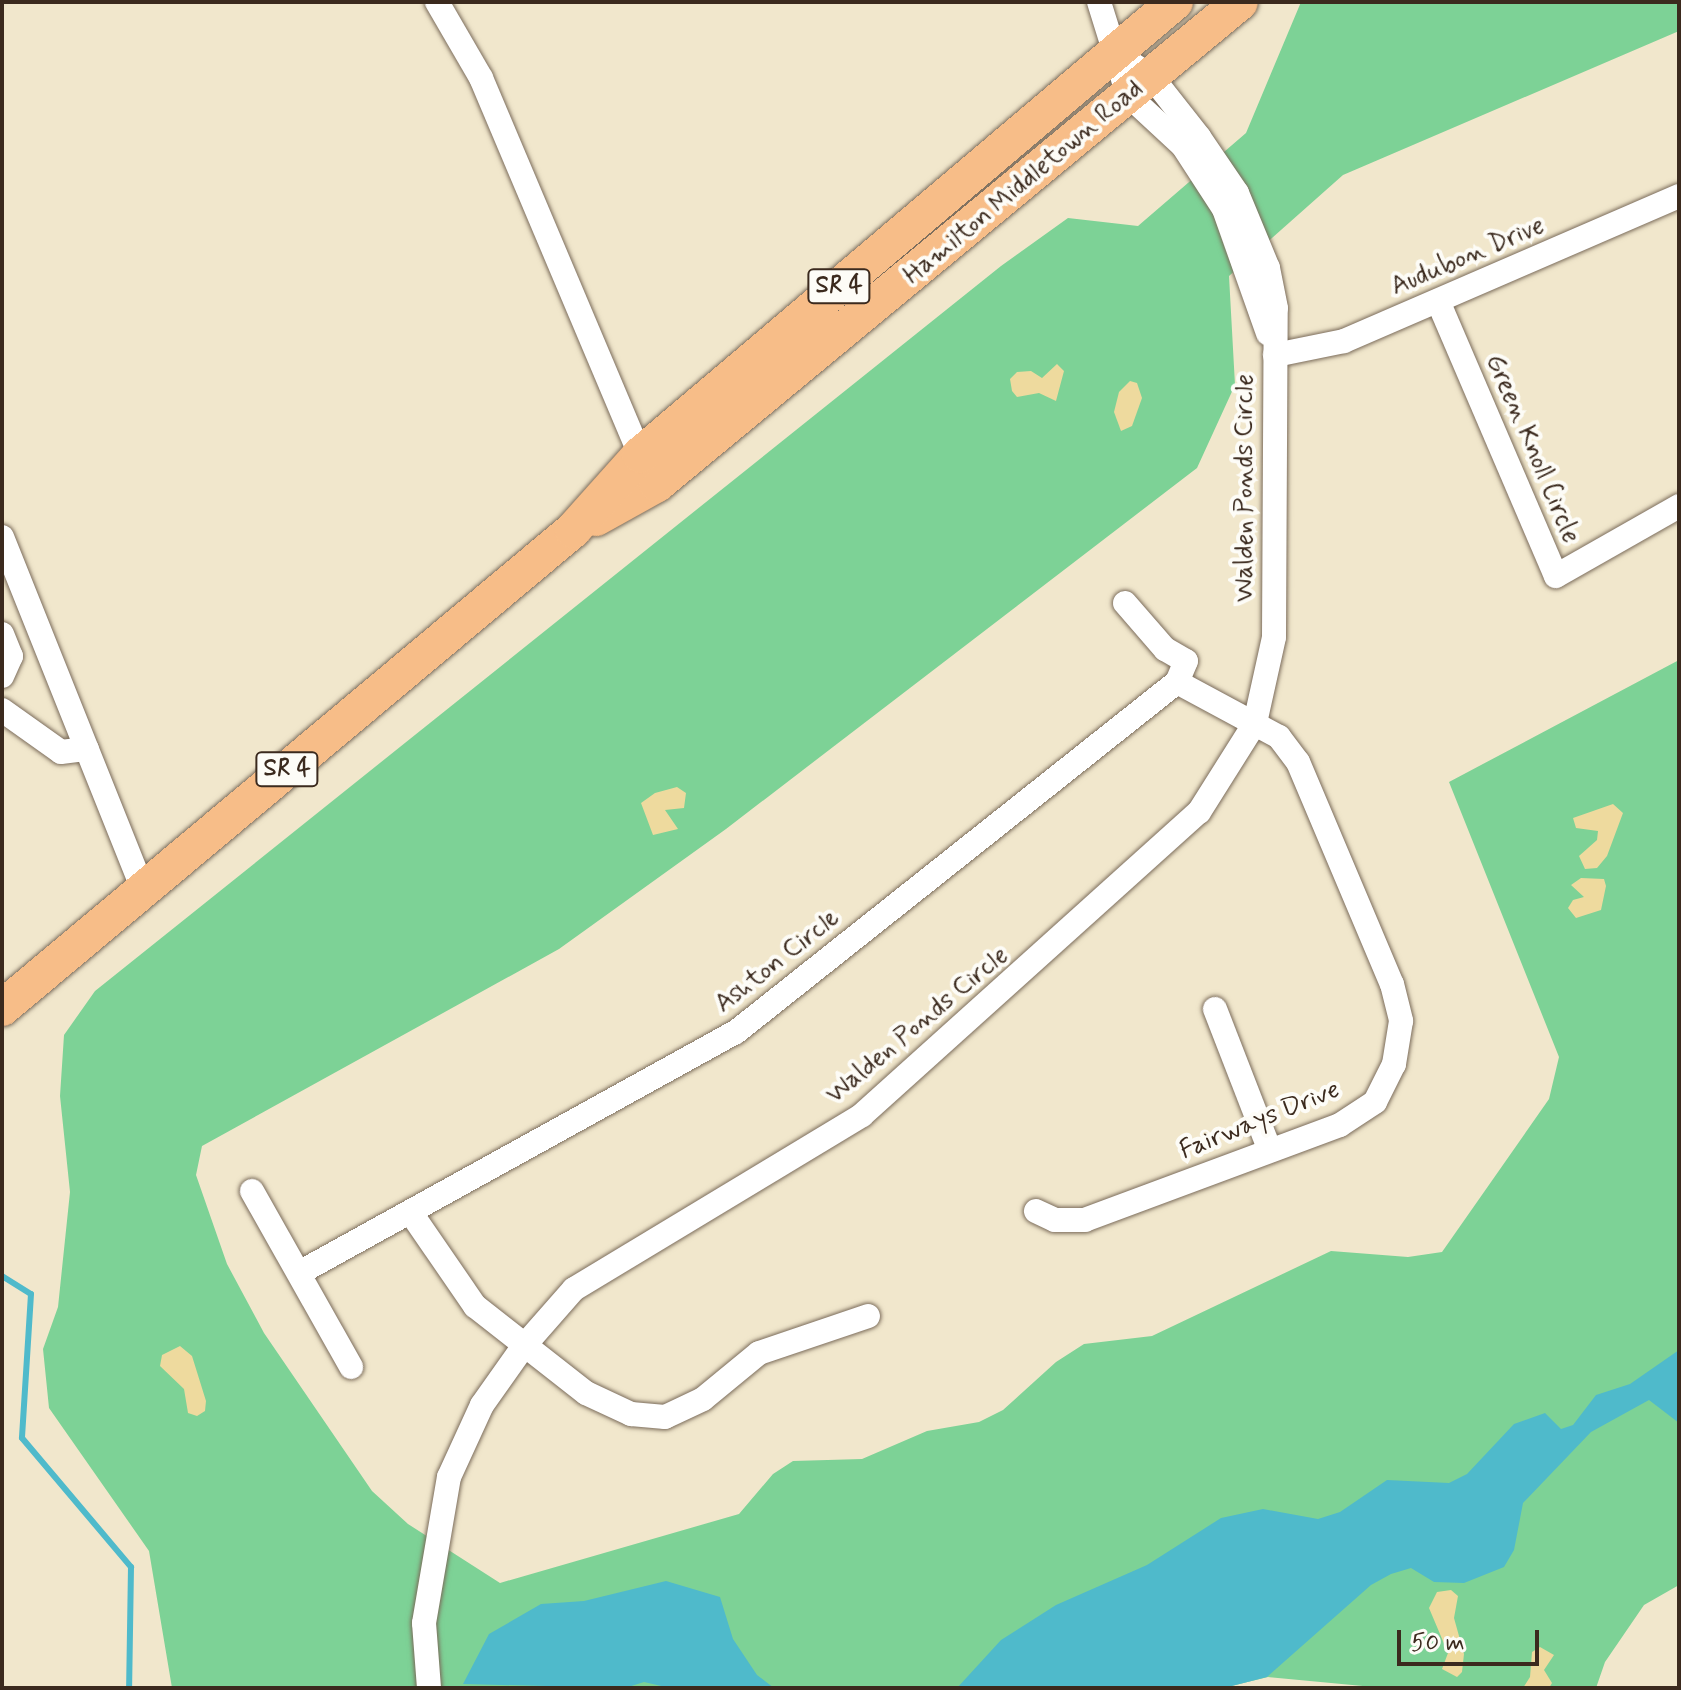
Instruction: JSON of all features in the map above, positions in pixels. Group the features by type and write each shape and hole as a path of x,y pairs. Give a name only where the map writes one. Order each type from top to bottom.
{"highway":[{"name":"Hamilton Middletown Road","path":"2,1008 573,530 640,455 1175,2"},
{"name":"Hamilton Middletown Road","path":"573,530 657,484 1240,2"}],"street":[{"path":"437,2 481,78 640,455"},
{"path":"1099,2 1115,53"},
{"name":"Walden Ponds Circle","path":"429,1688 424,1623 449,1477 482,1405 523,1347 574,1289 862,1115 1199,812 1255,723 1274,637 1276,308 1257,231 1229,182 1139,85 1115,53"},
{"name":"Audubon Drive","path":"1275,355 1344,341 1679,196"},
{"name":"Green Knoll Circle","path":"1438,301 1556,576 1679,506"},
{"path":"2,538 143,889"},
{"path":"1125,603 1165,649 1186,661 1177,682 1255,723"},
{"path":"2,634 11,656 2,676"},
{"name":"Ashton Circle","path":"299,1273 736,1032 1177,682"},
{"path":"2,710 61,752 87,749"},
{"name":"Fairways Drive","path":"1036,1211 1055,1220 1085,1220 1269,1148 1340,1125 1375,1102 1394,1064 1401,1021 1392,984 1298,762 1279,737 1255,723"},
{"path":"1215,1009 1269,1148"},
{"path":"252,1191 351,1367"},
{"path":"411,1213 475,1306 523,1347 586,1393 631,1414 665,1417 703,1399 759,1353 868,1316"}],"green space":[{"path":"1301,2 1679,2 1679,31 1343,175 1229,276 1235,385 1197,468 726,829 559,949 202,1146 196,1175 227,1264 264,1333 372,1491 408,1524 500,1583 739,1514 773,1474 793,1461 862,1459 927,1431 979,1422 1003,1410 1056,1362 1084,1344 1152,1336 1331,1251 1408,1257 1442,1252 1549,1099 1559,1057 1449,782 1679,660 1679,1585 1644,1605 1605,1662 1596,1688 1384,1688 1268,1677 1223,1688 172,1688 149,1551 49,1408 43,1349 58,1307 70,1192 60,1096 64,1035 95,991 1001,266 1068,218 1138,226 1246,133"}],"sand":[{"path":"1057,364 1064,371 1056,401 1039,393 1017,397 1012,391 1010,379 1017,372 1031,371 1042,378"},
{"path":"1130,381 1137,383 1142,398 1132,426 1121,431 1114,412 1119,392"},
{"path":"677,787 686,793 684,808 665,810 678,829 653,835 641,803 655,793"},
{"path":"1613,804 1623,813 1607,856 1597,868 1585,869 1579,856 1597,840 1598,831 1576,828 1573,818"},
{"path":"1581,878 1604,879 1606,886 1601,910 1576,918 1568,908 1573,900 1584,897 1571,885"},
{"path":"180,1346 192,1356 206,1401 205,1411 197,1416 188,1413 184,1389 160,1366 162,1355"},
{"path":"1451,1590 1458,1596 1454,1618 1464,1654 1462,1672 1457,1677 1442,1669 1448,1653 1429,1608 1437,1592"},
{"path":"1540,1647 1554,1655 1544,1670 1552,1683 1549,1688 1523,1688 1530,1677 1532,1652"}],"water":[{"path":"1679,1350 1679,1423 1649,1400 1591,1432 1523,1503 1514,1550 1504,1567 1464,1583 1434,1582 1411,1568 1391,1574 1371,1585 1267,1677 1224,1688 957,1688 1001,1640 1056,1605 1147,1565 1221,1518 1263,1509 1318,1519 1340,1512 1387,1480 1449,1483 1467,1474 1514,1424 1545,1413 1561,1429 1573,1425 1596,1395 1630,1384"},
{"path":"666,1581 720,1597 733,1639 757,1675 774,1688 670,1688 644,1682 625,1688 463,1684 489,1634 541,1604 584,1601"}],"waterway":[{"path":"2,1276 31,1294 22,1438 131,1567 129,1688"}]}
